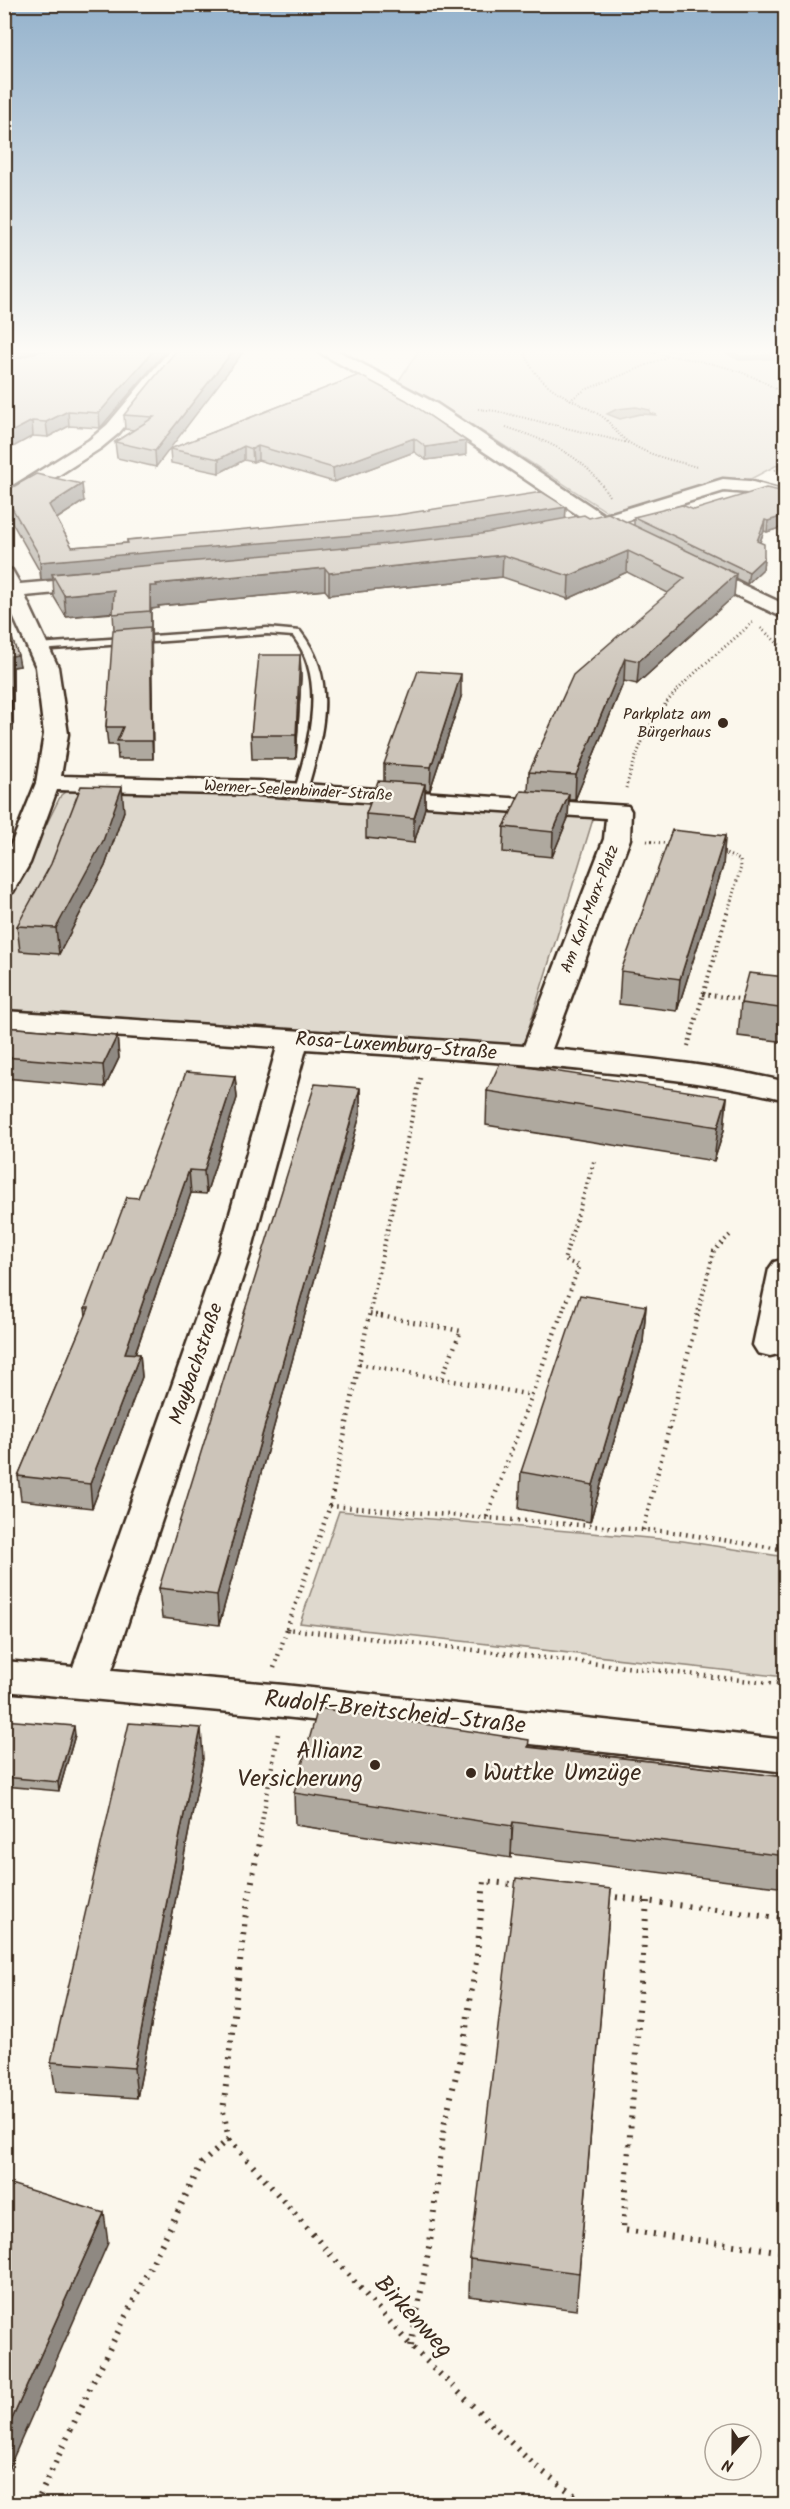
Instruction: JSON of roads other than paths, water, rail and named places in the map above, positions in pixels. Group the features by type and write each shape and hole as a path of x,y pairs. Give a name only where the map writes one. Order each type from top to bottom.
{"street":[{"path":"4,502 57,468"},
{"path":"520,468 603,523 656,549"},
{"path":"558,535 723,485 739,485 786,497"},
{"path":"677,559 786,613"},
{"path":"4,886 17,864 48,783 56,734 47,667 9,581 118,581"},
{"name":"Werner-Seelenbinder-Straße","path":"48,783 301,790 619,812"},
{"name":"Am Karl-Marx-Platz","path":"535,1056 617,838 619,812"},
{"name":"Rosa-Luxemburg-Straße","path":"4,1020 535,1056 681,1071 745,1081 786,1091"},
{"name":"Maybachstraße","path":"87,1684 235,1252 294,1040"},
{"path":"770,1345 786,1269"},
{"name":"Rudolf-Breitscheid-Straße","path":"4,1676 274,1700 786,1756"}],"lane":[{"path":"38,647 267,631 296,633 308,647 314,660 319,691 309,763 301,790"}],"place":[{"name":"Parkplatz am Bürgerhaus","path":"723,723"},
{"name":"Allianz Versicherung","path":"375,1765"},
{"name":"Wuttke Umzüge","path":"471,1773"}]}
